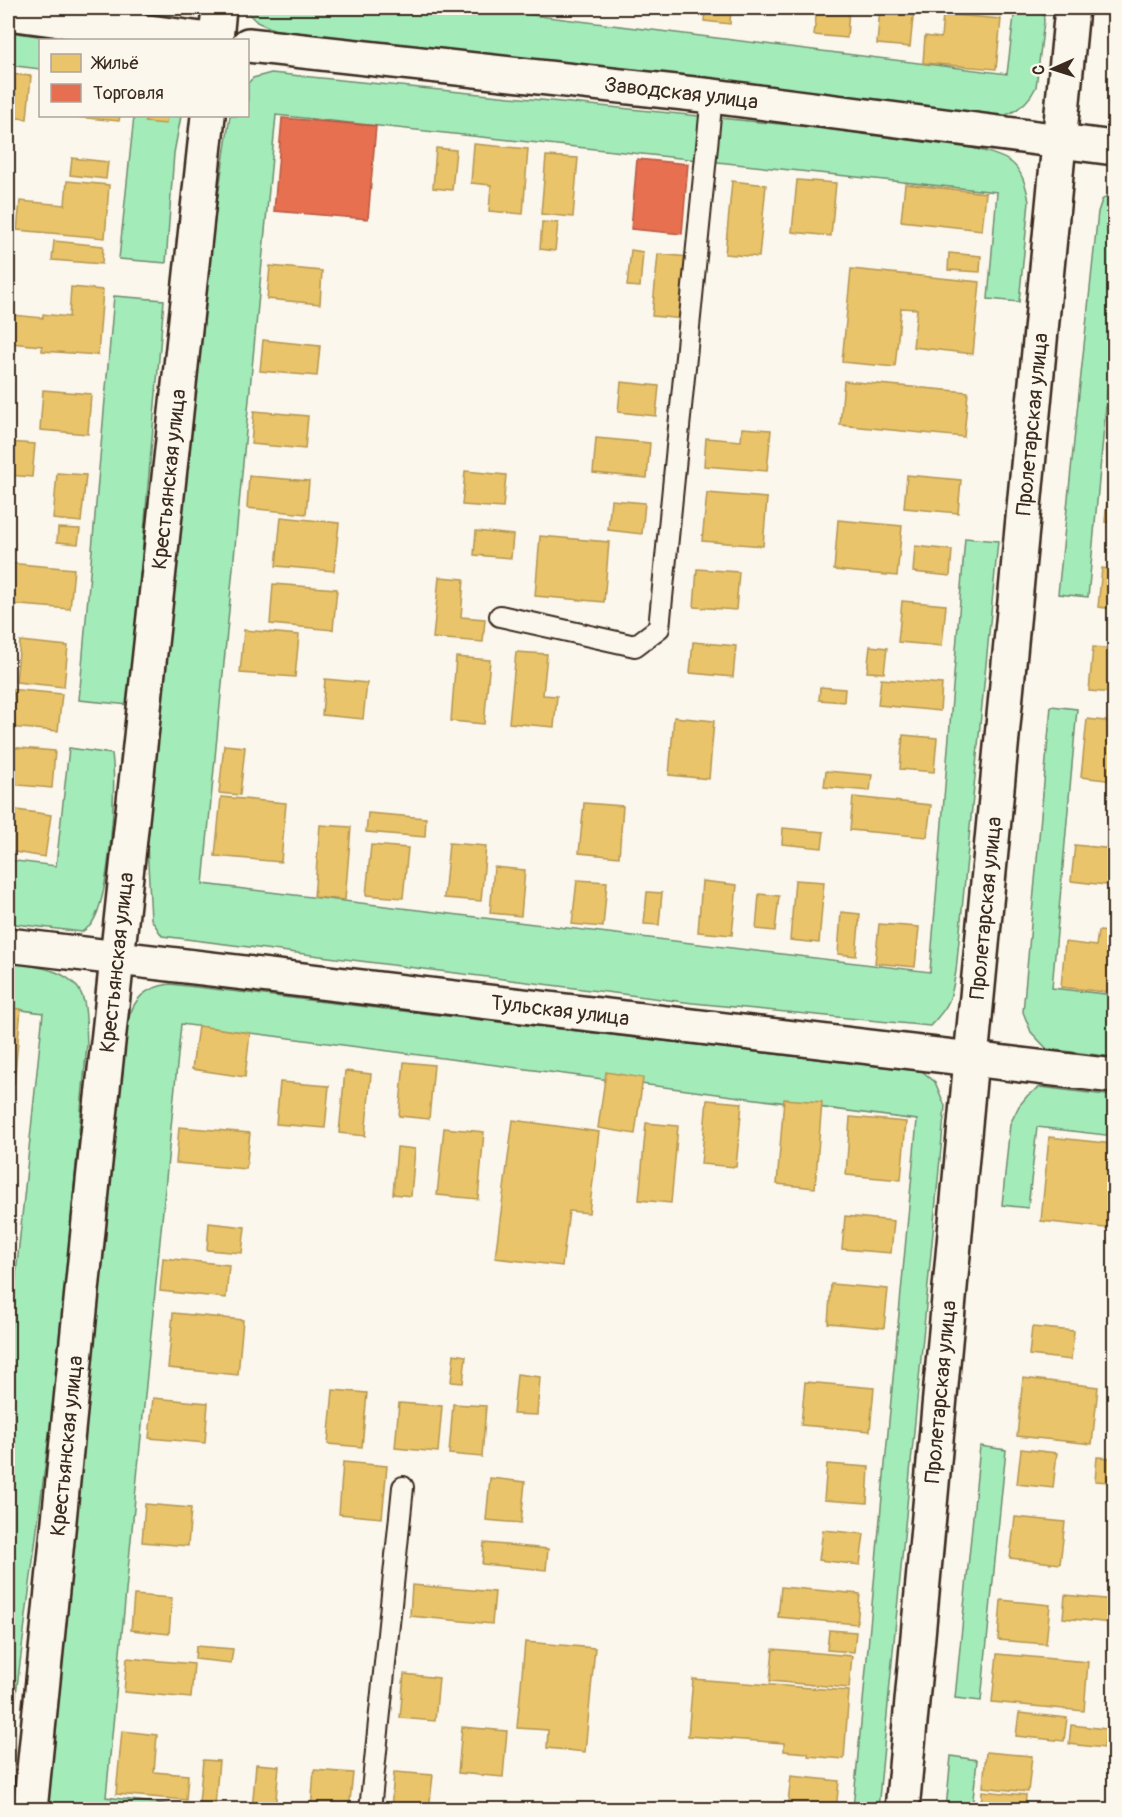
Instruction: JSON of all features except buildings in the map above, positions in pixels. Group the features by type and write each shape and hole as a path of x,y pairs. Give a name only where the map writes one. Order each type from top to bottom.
{"street":[{"path":"216,39 219,8"},
{"name":"Пролетарская улица","path":"902,1809 970,1059 1072,8"},
{"path":"8,13 201,39"},
{"name":"Заводская улица","path":"249,45 712,96 1114,148"},
{"name":"Крестьянская улица","path":"30,1809 117,959 208,117"},
{"name":"Тульская улица","path":"8,945 1114,1076"}],"lane":[{"path":"500,616 635,646 659,628 712,96"},
{"path":"370,1809 403,1487"}],"green space":[{"path":"243,8 474,8 1007,74 1015,8 1043,8 1044,21 1036,87 1022,105 1003,116 280,32 257,22"},
{"path":"8,32 61,39 39,39 39,69 8,65"},
{"path":"271,73 939,140 997,155 1012,163 1019,171 1026,186 1029,202 1019,302 988,299 997,192 276,115 203,884 930,972 965,538 998,541 956,971 949,1002 930,1026 693,1003 162,936 151,919 146,826 196,342 230,117 249,117 249,82 253,78"},
{"path":"134,117 181,117 174,153 166,263 119,259"},
{"path":"1114,190 1114,321 1088,597 1058,594 1098,212 1102,200"},
{"path":"114,296 164,300 129,705 79,700"},
{"path":"1051,706 1077,709 1052,988 1114,995 1114,1057 1047,1049 1031,1032 1023,1012"},
{"path":"69,748 112,754 114,791 111,841 108,867 98,910 91,924 82,932 8,923 8,860 56,866"},
{"path":"8,962 54,971 73,982 84,1002 87,1044 58,1364 12,1726 13,1756 9,1810 8,1352 43,1013 8,1008"},
{"path":"170,984 922,1071 935,1082 945,1106 878,1809 853,1809 917,1120 181,1024 106,1797 203,1809 47,1810 127,1023 133,1007 141,996 153,988"},
{"path":"1040,1087 1114,1096 1114,1136 1037,1127 1028,1208 1002,1205 1010,1124 1019,1106 1028,1095"},
{"path":"980,1446 1006,1450 981,1701 955,1698"},
{"path":"951,1756 977,1760 972,1809 946,1809"}]}
